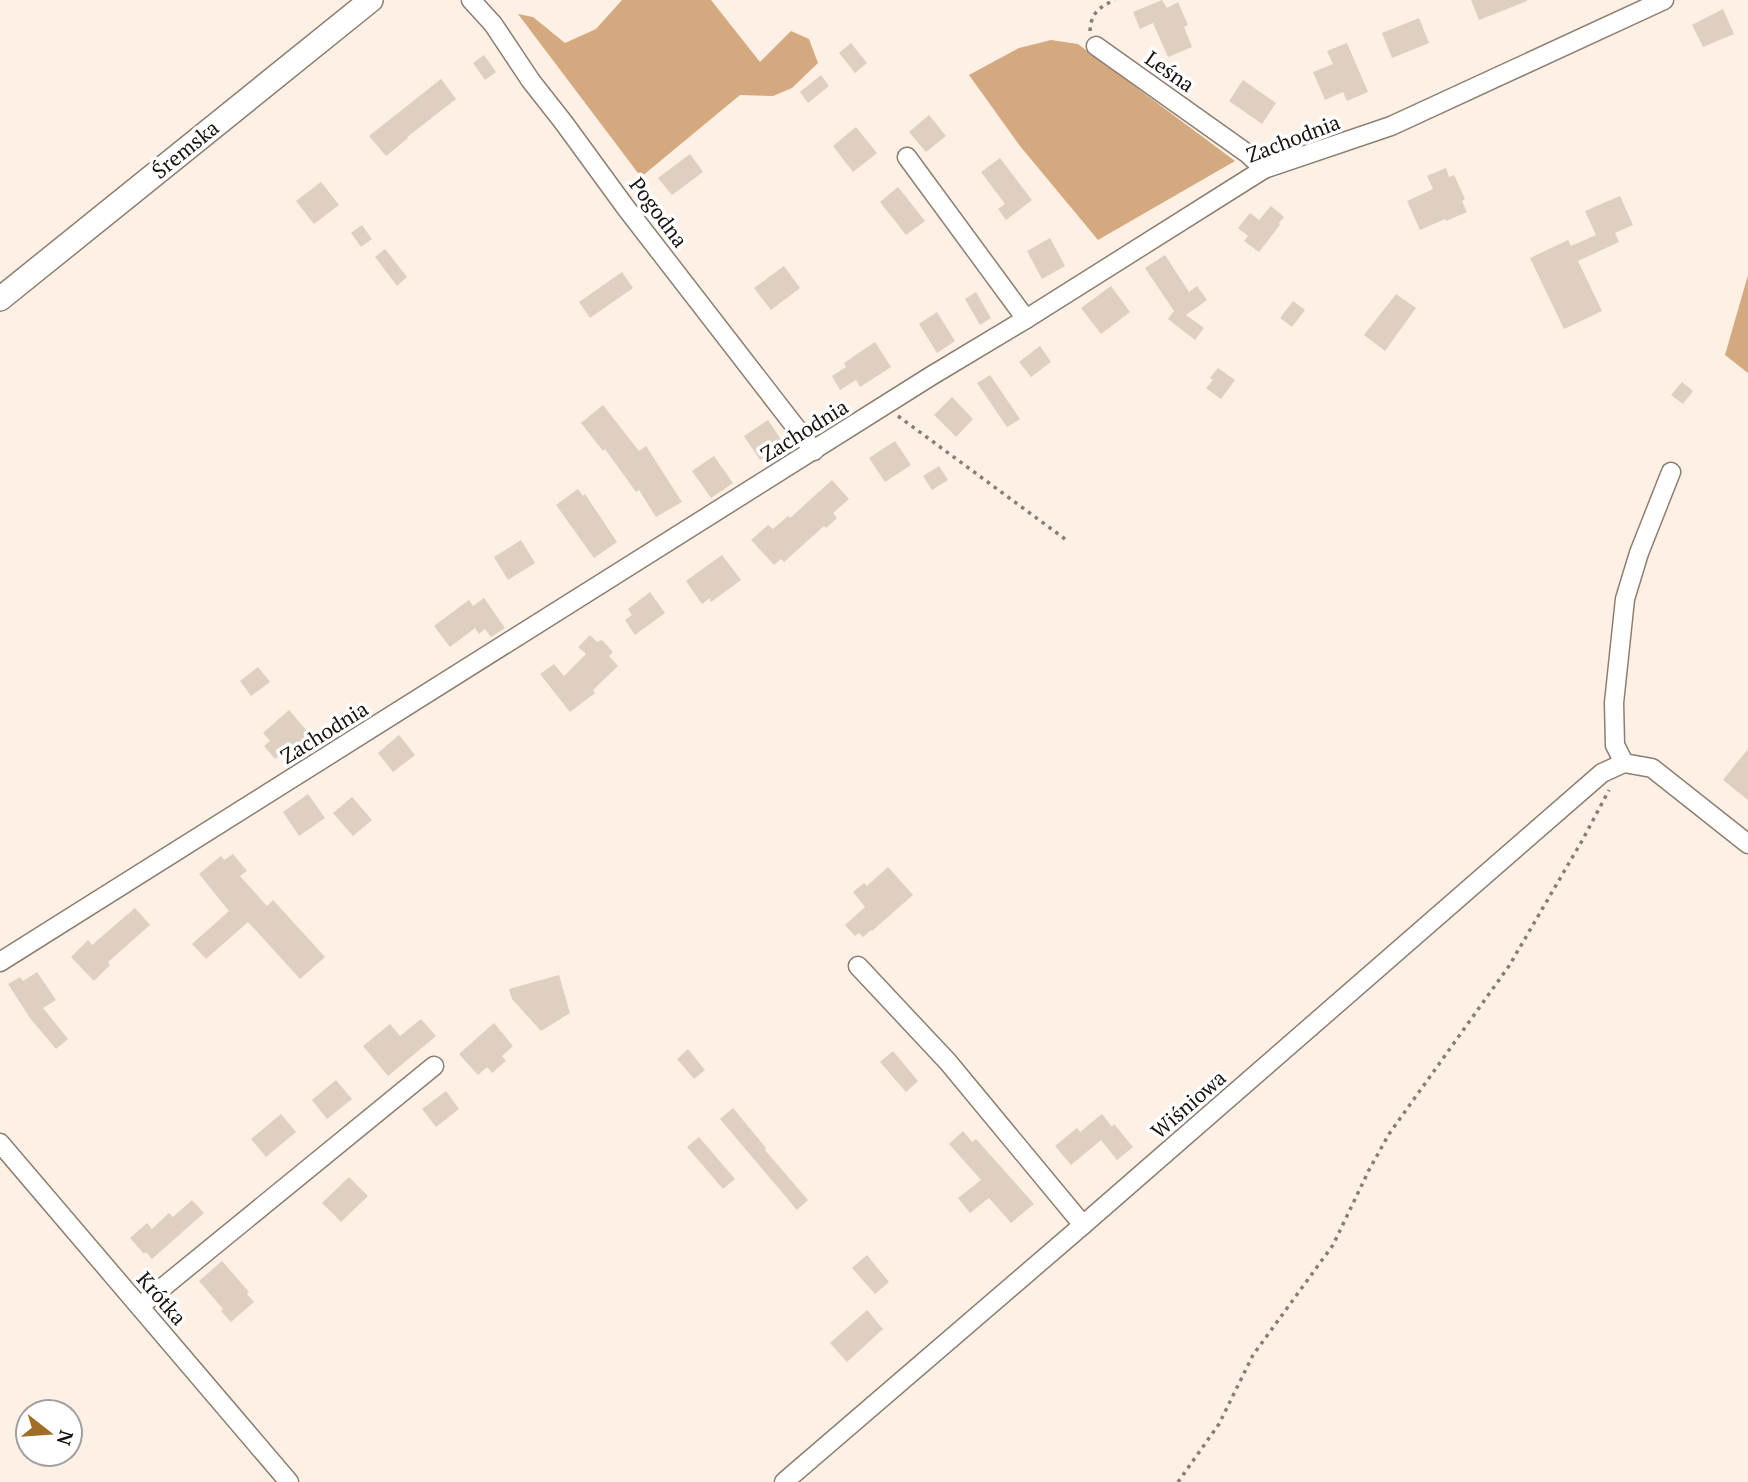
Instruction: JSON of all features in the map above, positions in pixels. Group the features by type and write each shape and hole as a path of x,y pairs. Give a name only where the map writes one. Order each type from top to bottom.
{"main road":[{"name":"Śremska","path":"0,299 371,0"}],"street":[{"name":"Pogodna","path":"471,0 493,24 531,81 626,208 814,451"},
{"name":"Zachodnia","path":"0,962 1264,169 1391,125 1664,0"},
{"name":"Leśna","path":"1096,46 1248,154 1264,169"},
{"path":"907,157 1027,319"},
{"path":"1671,472 1639,552 1625,599 1614,703 1615,745 1624,763 1653,768 1748,844"},
{"name":"Wiśniowa","path":"784,1482 1591,782 1602,773 1624,763"},
{"path":"858,965 948,1062 1083,1225"},
{"path":"140,1306 434,1066"},
{"name":"Krótka","path":"0,1143 289,1482"}],"path":[{"path":"1096,46 1090,36 1091,20 1101,6 1115,0"},
{"path":"885,407 1065,539"},
{"path":"1178,1482 1219,1424 1252,1355 1333,1245 1389,1134 1509,966 1624,763"}],"shaded area":[{"path":"622,0 711,0 760,62 791,31 809,39 818,63 792,88 773,96 740,95 641,177 518,14 533,17 565,43 596,29"},
{"path":"1051,40 1078,44 1235,161 1098,240 1020,146 969,75 1019,48"},
{"path":"1748,275 1748,373 1725,355"}],"building":[{"path":"1162,0 1167,8 1178,2 1188,25 1184,27 1192,47 1168,57 1153,23 1140,29 1133,12"},
{"path":"1471,0 1527,0 1527,1 1479,20"},
{"path":"1723,9 1734,34 1703,47 1692,25"},
{"path":"1419,18 1429,43 1392,58 1382,33"},
{"path":"851,43 867,63 855,73 839,53"},
{"path":"1347,43 1368,92 1347,101 1343,92 1325,100 1313,72 1333,64 1327,51"},
{"path":"484,55 496,72 485,80 473,63"},
{"path":"821,75 829,86 808,103 800,92"},
{"path":"441,79 456,99 386,156 369,136"},
{"path":"1243,80 1276,103 1262,124 1229,101"},
{"path":"929,115 946,136 926,152 909,132"},
{"path":"856,127 877,153 853,172 833,146"},
{"path":"690,154 703,172 672,195 658,178"},
{"path":"1000,158 1032,200 1006,220 998,209 1005,204 981,172"},
{"path":"1446,168 1449,177 1454,175 1465,199 1462,201 1467,212 1420,230 1407,201 1433,189 1427,176"},
{"path":"321,182 339,205 314,224 296,201"},
{"path":"898,187 925,221 906,235 880,202"},
{"path":"1620,196 1633,225 1615,233 1619,242 1578,261 1602,311 1564,329 1530,258 1568,240 1571,246 1596,235 1585,211"},
{"path":"1271,206 1284,217 1259,252 1244,241 1248,236 1238,228 1250,213 1259,220"},
{"path":"362,225 372,239 361,247 351,233"},
{"path":"1050,238 1065,266 1042,279 1027,251"},
{"path":"385,249 407,277 397,286 375,257"},
{"path":"1165,255 1189,292 1197,286 1207,300 1186,315 1204,328 1195,340 1168,319 1174,311 1145,268"},
{"path":"784,266 800,288 771,310 754,288"},
{"path":"622,272 633,288 590,318 579,302"},
{"path":"1111,286 1130,312 1101,334 1081,308"},
{"path":"976,292 991,318 980,325 965,299"},
{"path":"1396,294 1416,308 1385,351 1364,335"},
{"path":"1293,301 1305,310 1292,327 1280,318"},
{"path":"937,312 955,341 937,353 919,324"},
{"path":"875,342 891,367 860,387 856,380 840,390 832,376 846,367 844,363"},
{"path":"1040,346 1051,362 1031,377 1019,362"},
{"path":"1218,368 1235,380 1221,399 1206,388"},
{"path":"990,375 1020,419 1007,427 977,383"},
{"path":"1682,382 1693,391 1683,404 1671,395"},
{"path":"952,397 973,419 956,437 934,415"},
{"path":"603,405 639,451 646,446 682,502 656,517 639,490 636,492 605,449 603,451 581,423"},
{"path":"768,420 784,444 760,460 744,436"},
{"path":"895,441 911,465 885,482 869,458"},
{"path":"714,456 733,483 711,498 692,471"},
{"path":"939,466 948,480 932,490 923,476"},
{"path":"832,480 849,499 833,513 837,518 826,528 824,526 784,562 781,559 774,565 751,540 768,525 773,529 788,516 790,518"},
{"path":"578,489 583,496 585,494 617,542 594,558 556,505"},
{"path":"521,540 535,563 508,580 494,557"},
{"path":"722,555 741,580 711,602 710,598 702,604 686,581"},
{"path":"650,592 665,613 635,635 625,620 632,615 628,609"},
{"path":"484,598 505,628 491,637 485,629 479,634 475,628 450,647 434,626 469,600 473,606"},
{"path":"590,635 597,642 602,640 613,652 609,656 618,666 593,690 595,693 570,712 540,674 554,664 564,676 586,654 578,647"},
{"path":"258,667 270,682 251,696 240,681"},
{"path":"289,710 312,737 293,752 289,747 275,759 264,746 270,741 263,733"},
{"path":"399,735 415,755 393,772 378,753"},
{"path":"1748,749 1748,800 1723,780"},
{"path":"308,794 325,818 299,836 283,812"},
{"path":"352,797 372,820 353,836 333,813"},
{"path":"233,854 247,871 240,876 267,906 273,900 325,957 300,979 248,922 206,959 192,944 229,911 199,874 221,856 224,860"},
{"path":"888,867 913,895 872,931 863,937 859,933 855,936 845,925 865,907 853,892 864,883 867,886"},
{"path":"135,908 150,925 108,962 110,965 94,981 71,957 88,940 92,945"},
{"path":"37,972 56,1000 43,1008 68,1039 56,1049 30,1018 8,984 20,977 23,981"},
{"path":"559,975 570,1013 541,1031 512,999 509,989"},
{"path":"421,1019 436,1036 388,1076 363,1046 390,1024 400,1036"},
{"path":"494,1023 513,1046 502,1056 506,1061 492,1073 487,1067 478,1075 459,1054"},
{"path":"688,1049 705,1070 694,1079 677,1059"},
{"path":"893,1051 918,1081 906,1092 880,1062"},
{"path":"336,1080 352,1099 327,1119 312,1100"},
{"path":"446,1091 459,1109 436,1127 422,1109"},
{"path":"733,1108 808,1200 797,1210 720,1119"},
{"path":"281,1114 296,1132 266,1157 251,1139"},
{"path":"1102,1114 1133,1147 1117,1160 1101,1140 1071,1165 1055,1146 1077,1128 1080,1132"},
{"path":"963,1131 972,1142 976,1139 1034,1204 1011,1223 989,1198 970,1213 958,1198 981,1180 949,1144"},
{"path":"699,1137 735,1179 723,1189 687,1147"},
{"path":"349,1177 368,1196 341,1222 322,1203"},
{"path":"192,1200 204,1213 152,1259 130,1238 147,1223 152,1229 169,1213 173,1217"},
{"path":"867,1255 889,1282 875,1294 852,1268"},
{"path":"222,1261 249,1292 247,1294 254,1302 231,1322 199,1281"},
{"path":"867,1310 883,1329 847,1362 830,1343"}]}
